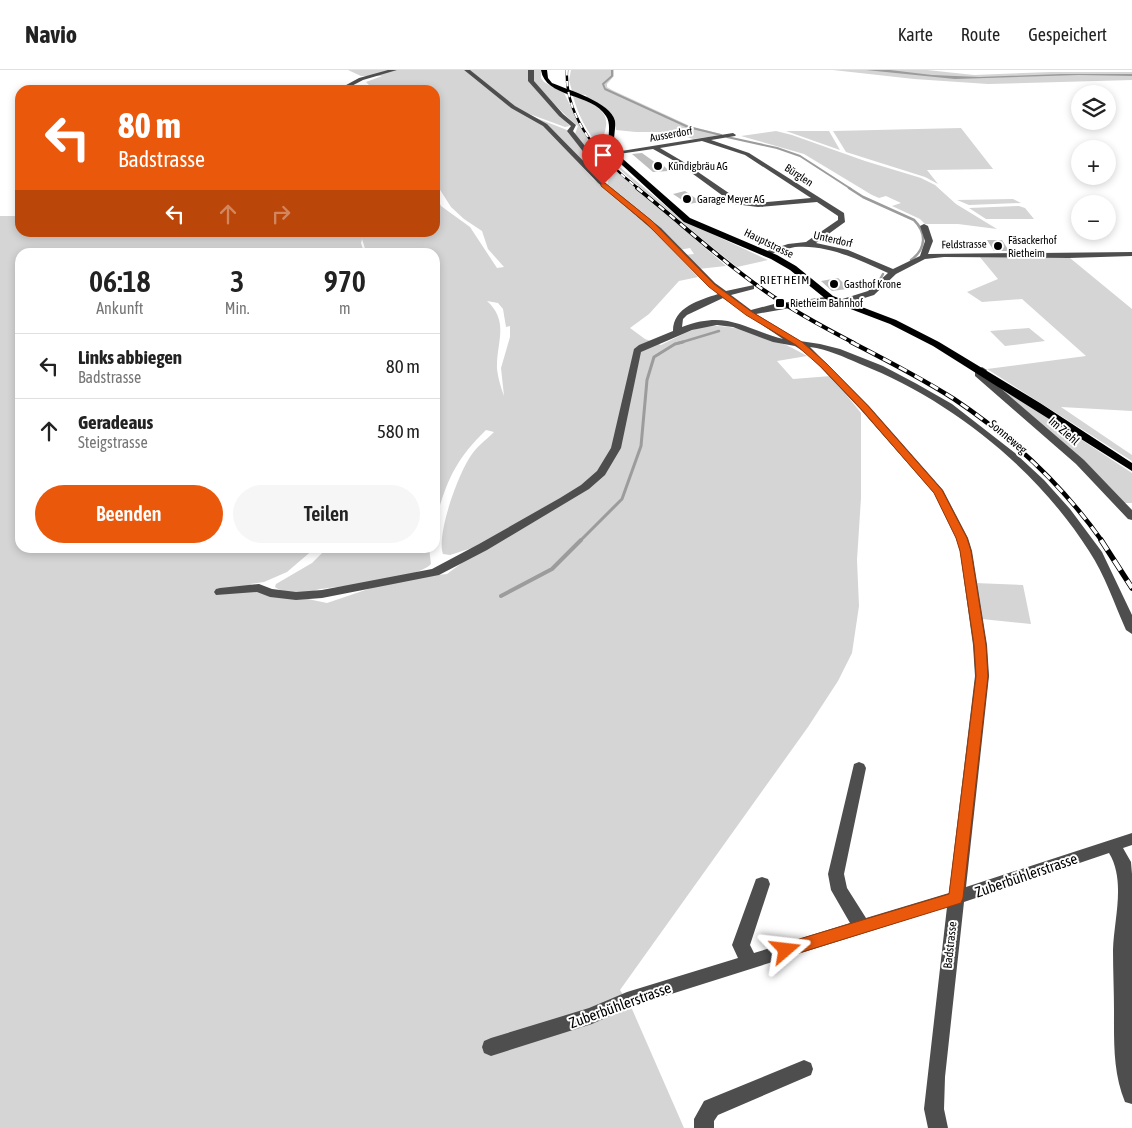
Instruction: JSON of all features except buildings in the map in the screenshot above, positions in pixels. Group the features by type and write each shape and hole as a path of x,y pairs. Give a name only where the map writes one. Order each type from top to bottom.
{"main road":[{"path":"544,70 545,78 550,84 594,103 607,112 611,118 609,144 612,152"},
{"name":"Hauptstrasse","path":"612,152 687,220 766,253 793,268 835,301 913,332 982,370 1132,468"}],"street":[{"path":"348,85 354,81 394,70"},
{"name":"Badstrasse","path":"467,70 513,107 545,125 600,182 640,214 704,278 723,294 812,354 864,408 939,492 962,538 966,551 980,645 982,676 936,1077 934,1109 938,1128"},
{"path":"531,70 531,81 574,126 570,131 607,177 600,182"},
{"name":"Ausserdorf","path":"612,152 733,135"},
{"name":"Bürglen","path":"701,139 747,154 836,211 842,220 809,244"},
{"path":"654,147 680,162 737,202 758,205 818,200"},
{"path":"922,257 929,241 924,226"},
{"name":"Unterdorf","path":"766,253 796,245 809,244 852,254 893,272"},
{"name":"Feldstrasse","path":"749,313 774,307 835,301 870,293 880,286 893,272 922,257 1132,254"},
{"path":"678,333 680,318 691,310 723,294 751,287"},
{"path":"691,310 716,322"},
{"path":"220,592 259,588 270,593 296,596 359,588 435,572 483,548 578,492 601,473 616,448 637,351 642,347 702,324 716,322"},
{"name":"Sonneweg","path":"716,322 735,324 779,341 818,346 846,354 887,373 958,412 996,442 1046,488 1090,542 1106,571 1132,630"},
{"name":"Im Ziehl","path":"982,370 978,374 1073,455 1132,517"},
{"path":"858,768 836,874 839,890 862,927"},
{"name":"Zuberbühlerstrasse","path":"491,1048 592,1016 627,1000 956,898 1132,839"},
{"path":"1113,846 1123,862 1126,901 1122,949 1124,1063 1132,1095"},
{"path":"748,961 741,945 762,884"},
{"path":"704,1128 704,1119 711,1108 804,1069"}],"shaded area":[{"path":"348,70 464,70 511,108 567,130 601,175 601,180 542,122 593,179 659,235 698,277 679,281 649,314 630,328 645,339 661,345 699,328 716,326 729,327 757,334 785,344 807,356 777,361 793,379 831,376 861,413 861,498 857,560 859,606 852,653 838,681 808,727 620,990 632,1009 684,1128 0,1128 0,216 15,216 15,237 440,237 440,204 470,227 497,268 504,267 488,249 482,231 464,219 451,207 440,190 440,85 369,85 366,82 382,76 361,76","holes":["487,301 498,303 503,309 506,327 510,326 510,337 501,368 504,396 497,369 500,325 494,309"]},
{"path":"469,70 528,70 529,81 570,126 565,127 524,112"},
{"path":"532,70 541,70 541,78 544,82 564,93 590,144 599,156 726,266 698,269 684,255 694,254 690,248 679,250 607,186 608,175 575,134 578,126 533,81"},
{"path":"571,70 614,70 614,76 607,84 607,87 612,90 690,126 724,135 693,139 672,132 616,130 612,117 606,109 587,98 586,95 577,94 572,91 569,80"},
{"path":"833,70 927,70 974,75 1051,72 1132,72 1132,80 988,84 914,79"},
{"path":"866,70 979,77 1061,74 1132,74 1132,76 1079,75 955,79"},
{"path":"573,96 596,106 604,114 606,126 603,146 614,162 682,220 768,260 737,267 639,187 611,161 588,131 579,114"},
{"path":"961,128 993,169 927,170 938,184 925,177 846,152 833,131"},
{"path":"776,131 921,178 935,185 956,204 997,229 958,224 925,224 920,219 892,206 901,203 886,196 879,198 872,195 804,154 741,136"},
{"path":"786,131 829,131 840,150 837,149"},
{"path":"1013,199 1021,203 969,205 957,200"},
{"path":"1019,206 1025,208 1034,219 986,219 969,208"},
{"path":"979,256 1070,258 1132,309 1132,411 1061,407 1132,455 1132,461 987,369 1086,356 1022,299 982,302 967,292 998,279"},
{"path":"1029,328 1045,341 1005,346 990,331"},
{"path":"986,377 1132,473 1132,503 1124,503"},
{"path":"322,553 430,553 431,564 423,570 395,578 320,589 307,593 289,592 275,587 276,584 312,563"},
{"path":"975,583 1023,585 1031,624 982,619"}],"waterway":[{"path":"612,70 612,76 603,84 605,89 688,127 721,135"},
{"path":"727,137 777,148 800,156 851,189"},
{"path":"849,188 863,197 914,220 921,230 923,241 920,251 911,260"},
{"path":"877,285 883,274"},
{"path":"679,343 719,331"},
{"path":"679,343 683,342"},
{"path":"501,596 552,569 622,499 641,446 647,380 654,357 679,343"}],"railway":[{"path":"567,70 568,88 572,105 588,137 612,165 639,189"},
{"path":"637,188 748,279 786,305 854,343"},
{"path":"851,342 942,391 996,429 1053,482 1102,541"},
{"path":"1101,540 1132,588"}],"place":[{"name":"Kündigbräu AG","path":"658,166"},
{"name":"Garage Meyer AG","path":"687,199"},
{"name":"Fäsackerhof Rietheim","path":"998,246"},
{"name":"Gasthof Krone","path":"834,284"},
{"name":"Rietheim Bahnhof","path":"780,303"}],"district":[{"name":"RIETHEIM","path":"785,280"}],"route":[{"path":"603,185 658,230 712,285 749,313 799,344 824,366 939,492 962,538 966,551 980,645 982,676 956,898 786,950"}]}
